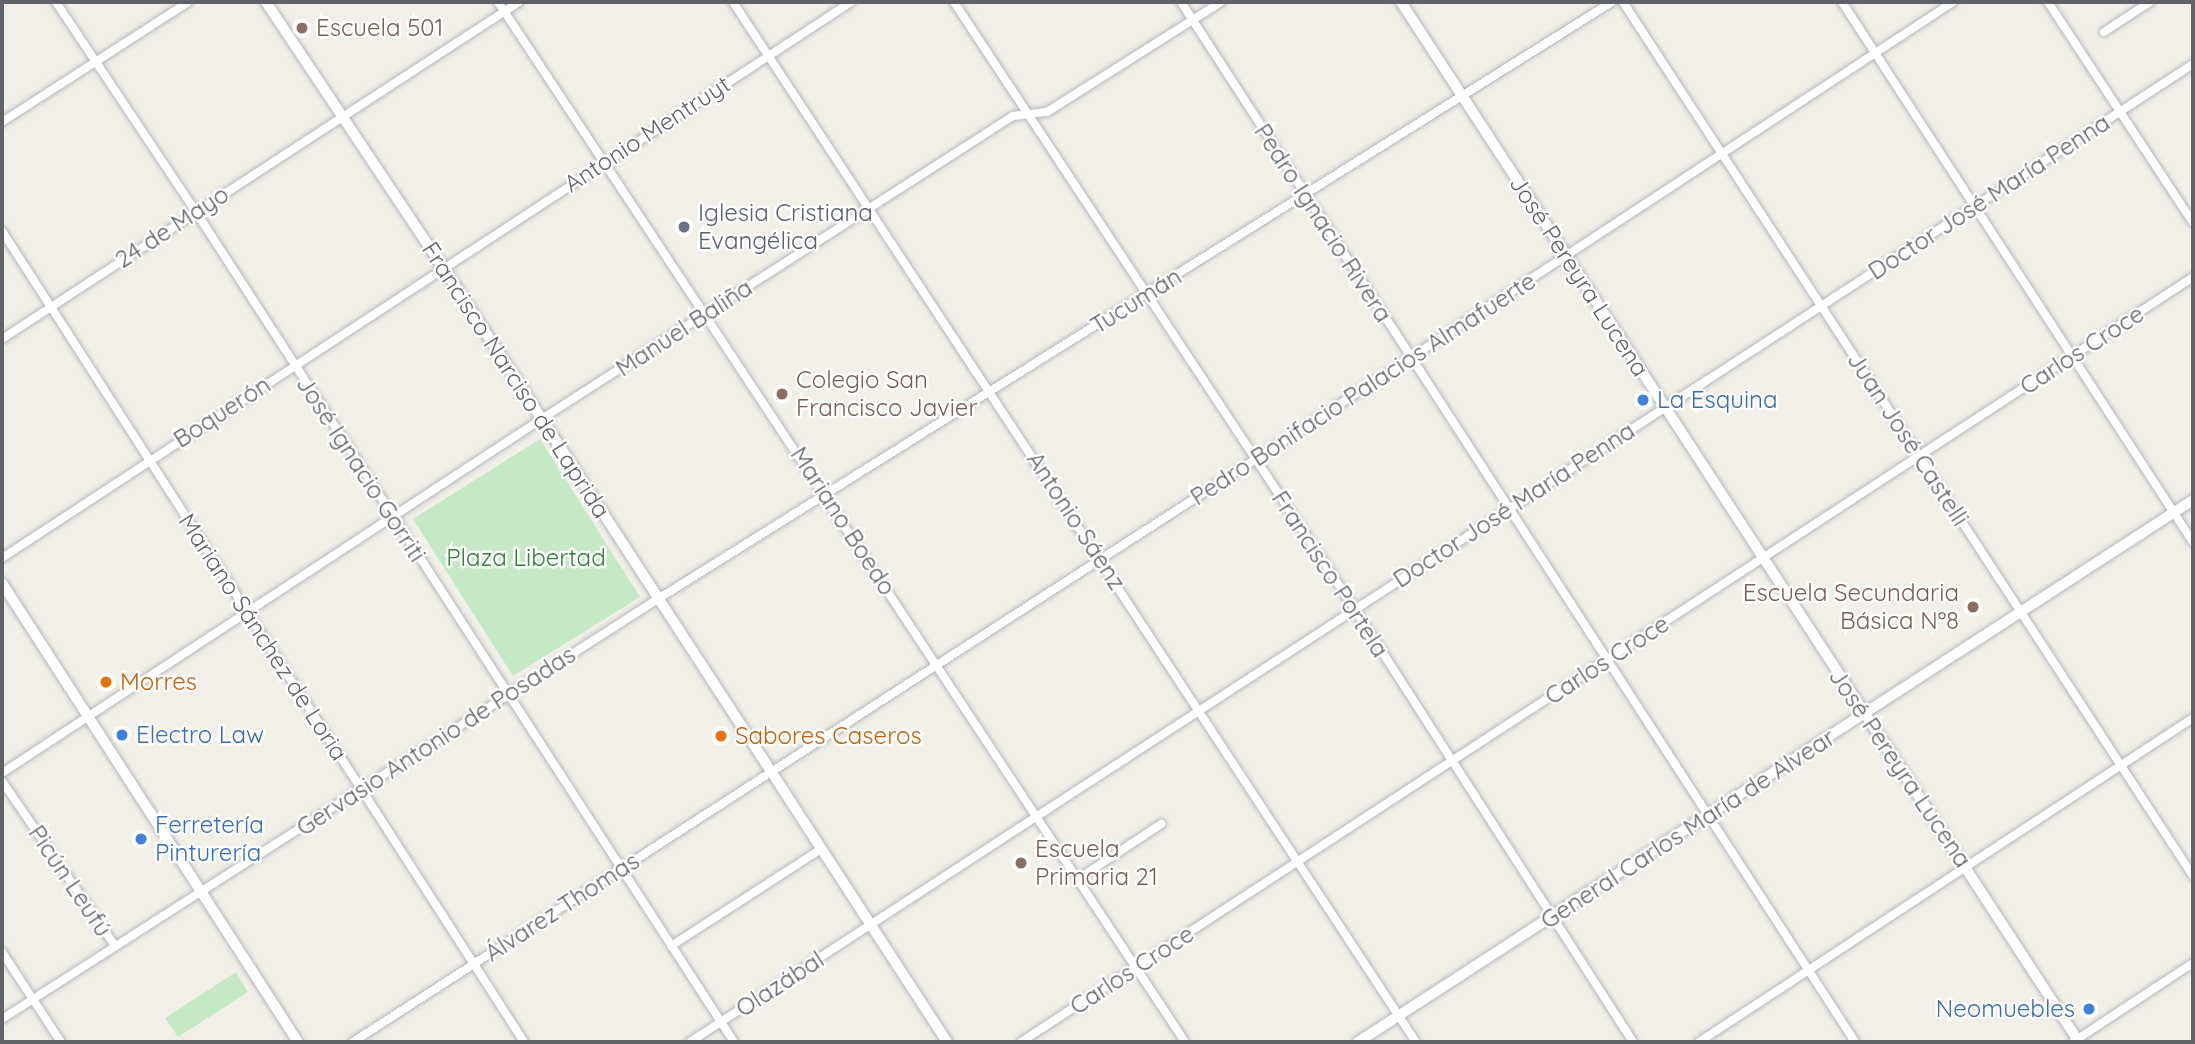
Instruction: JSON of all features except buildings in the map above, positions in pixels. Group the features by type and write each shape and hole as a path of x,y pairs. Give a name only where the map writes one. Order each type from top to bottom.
{"street":[{"name":"José Ignacio Gorriti","path":"56,2 196,212 734,1042"},
{"path":"2,122 188,2"},
{"name":"Francisco Narciso de Laprida","path":"266,2 443,267 947,1042"},
{"name":"Mariano Boedo","path":"499,2 827,495 1185,1042"},
{"name":"24 de Mayo","path":"2,339 519,2"},
{"name":"Antonio Sáenz","path":"733,2 1416,1042"},
{"name":"Antonio Mentruyt","path":"443,267 851,2"},
{"name":"Francisco Portela","path":"954,2 1256,459 1633,1042"},
{"name":"Pedro Ignacio Rivera","path":"1181,2 1855,1042"},
{"name":"Manuel Baliña","path":"2,773 540,420 1013,116 1030,116 1047,111 1221,2"},
{"name":"José Pereyra Lucena","path":"1401,2 1864,715 1966,866 2076,1041"},
{"name":"Tucumán","path":"658,599 1612,2"},
{"name":"Juan José Castelli","path":"1623,2 2193,876"},
{"path":"1842,2 2193,542"},
{"name":"Pedro Bonifacio Palacios Almafuerte","path":"772,773 1953,2"},
{"path":"2048,2 2193,223"},
{"path":"2104,32 2150,2"},
{"name":"Doctor José María Penna","path":"870,925 1353,608 1666,408 2193,64"},
{"name":"Mariano Sánchez de Loria","path":"2,231 524,1042"},
{"name":"Boquerón","path":"2,558 443,267"},
{"name":"Carlos Croce","path":"1021,1042 2193,277"},
{"name":"General Carlos María de Alvear","path":"1358,1042 1708,818 2193,500"},
{"path":"2,583 298,1042"},
{"name":"Gervasio Antonio de Posadas","path":"2,1018 658,599"},
{"path":"1699,1042 2193,718"},
{"name":"Álvarez Thomas","path":"353,1042 772,773"},
{"name":"Picún Leufú","path":"2,781 115,946"},
{"path":"1078,878 1161,824"},
{"path":"671,946 821,849"},
{"name":"Olazábal","path":"690,1042 870,925"},
{"path":"2,952 61,1042"},
{"path":"2076,1041 2193,963"}],"green space":[{"name":"Plaza Libertad","path":"540,439 640,597 513,676 413,519"},
{"path":"236,972 248,992 178,1037 165,1018"}],"place":[{"name":"Escuela 501","path":"302,28"},
{"name":"Iglesia Cristiana Evangélica","path":"684,227"},
{"name":"Colegio San Francisco Javier","path":"782,394"},
{"name":"La Esquina","path":"1643,400"},
{"name":"Escuela Secundaria Básica Nº8","path":"1973,607"},
{"name":"Morres","path":"106,682"},
{"name":"Electro Law","path":"122,735"},
{"name":"Sabores Caseros","path":"721,736"},
{"name":"Ferretería Pinturería","path":"141,839"},
{"name":"Escuela Primaria 21","path":"1021,863"},
{"name":"Neomuebles","path":"2089,1009"}]}
